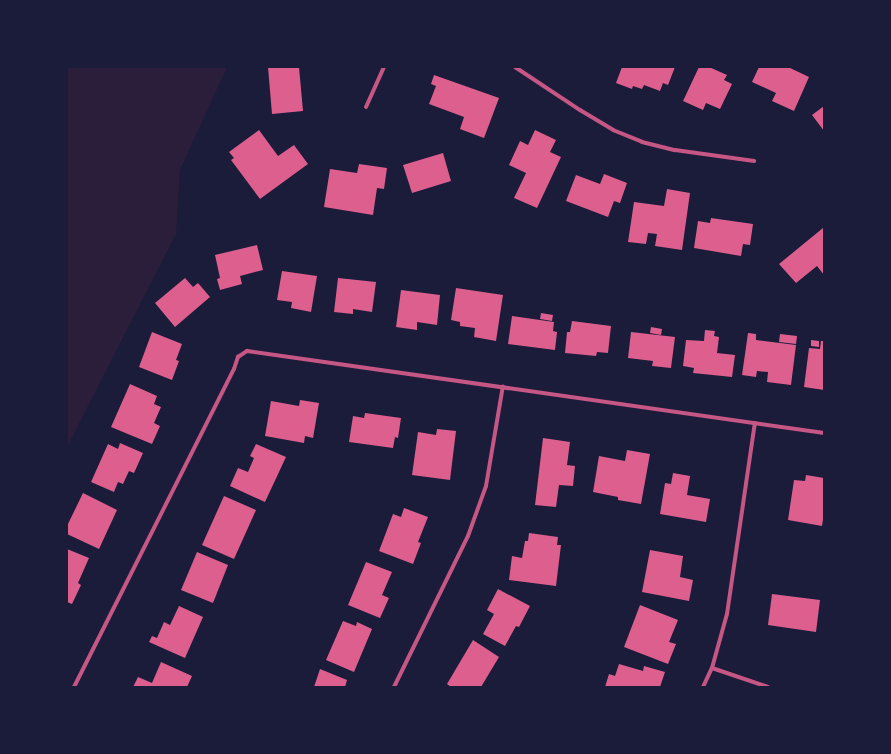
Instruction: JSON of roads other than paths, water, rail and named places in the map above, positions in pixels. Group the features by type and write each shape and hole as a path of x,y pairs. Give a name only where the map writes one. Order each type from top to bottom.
{"street":[{"path":"366,107 384,67"},
{"path":"515,67 613,130 642,142 675,150 754,161"},
{"path":"74,687 234,369 238,357 247,351 503,386 824,433"},
{"path":"394,687 468,536 486,486 503,386"},
{"path":"703,687 712,668 727,614 755,423"},
{"path":"712,668 768,687"}]}
